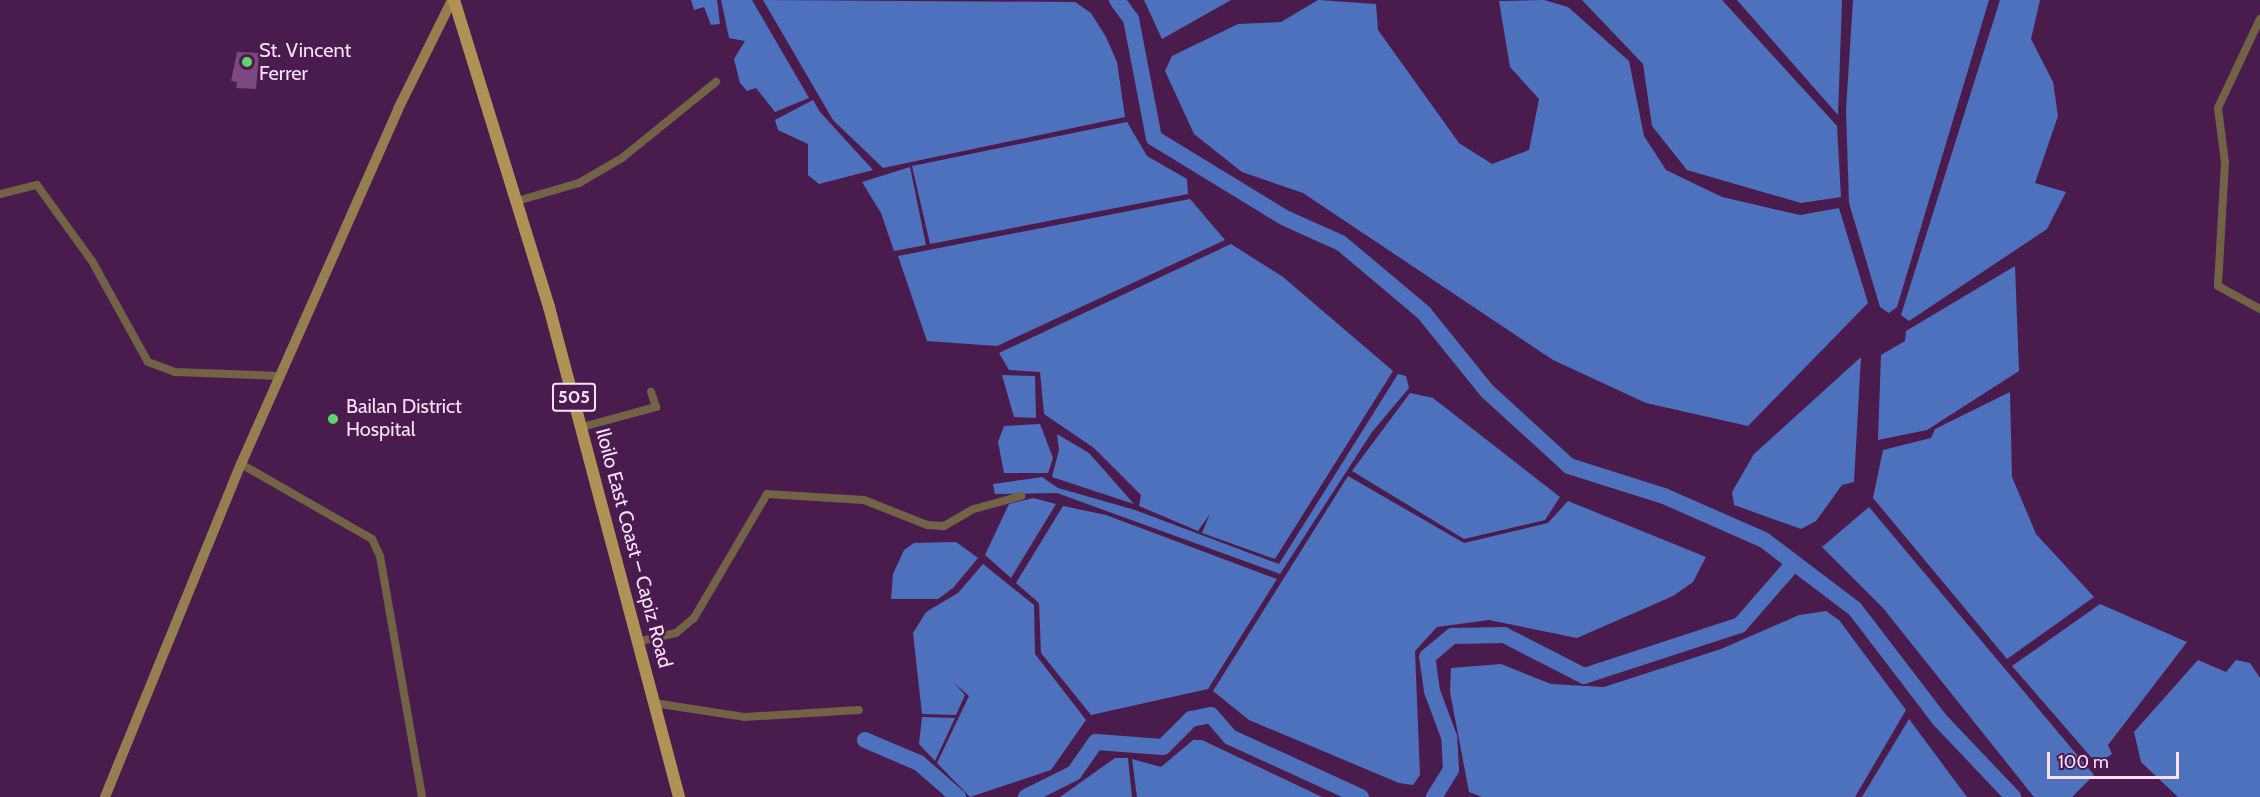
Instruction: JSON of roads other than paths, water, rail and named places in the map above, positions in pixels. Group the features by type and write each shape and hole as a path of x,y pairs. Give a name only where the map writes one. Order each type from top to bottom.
{"main road":[{"name":"Iloilo East Coast – Capiz Road","path":"453,0 517,201 582,427 641,641 654,703 680,797"},
{"path":"105,797 241,464 453,0"}],"street":[{"path":"2260,19 2218,108 2225,210 2218,286 2260,309"},
{"path":"517,201 579,183 622,158 716,82"},
{"path":"0,194 37,185 92,261 148,362 175,372 280,376"},
{"path":"582,427 656,407 651,392"},
{"path":"241,464 372,539 380,556 422,797"},
{"path":"641,641 676,633 694,618 767,494 864,500 927,525 944,526 974,509 1021,496"},
{"path":"654,703 696,705 744,717 859,710"}],"water":[{"path":"691,0 717,0 720,24 711,25 704,7 694,10"},
{"path":"721,0 752,0 809,98 775,112 756,88 747,91 740,83 734,59 745,41 729,38"},
{"path":"763,0 1075,2 1091,13 1106,37 1117,62 1125,117 883,168 833,120"},
{"path":"1144,0 1231,0 1162,39"},
{"path":"1318,0 1376,4 1378,30 1459,143 1492,164 1529,150 1539,99 1510,67 1499,1 1544,0 1568,7 1629,61 1644,136 1666,170 1722,197 1800,215 1839,208 1868,303 1748,426 1646,403 1553,360 1303,193 1242,172 1194,134 1165,71 1172,56 1238,24 1281,22"},
{"path":"1582,0 1722,0 1837,126 1841,197 1801,203 1687,170 1652,126 1643,64"},
{"path":"1737,0 1842,0 1838,115"},
{"path":"1853,0 1989,0 1897,307 1889,313 1880,307 1849,203 1846,110"},
{"path":"2000,0 2040,0 2031,39 2053,82 2058,116 2035,183 2066,192 2047,229 1909,321 1901,315"},
{"path":"813,100 820,112 873,170 819,184 808,175 808,144 778,130 775,120"},
{"path":"1127,122 1147,156 1187,179 1188,194 930,244 912,166"},
{"path":"910,167 926,245 894,251 881,213 862,182"},
{"path":"1190,199 1225,240 997,346 927,341 898,256"},
{"path":"1231,244 1283,277 1393,371 1275,559 1202,533 1210,514 1198,531 1139,506 1141,495 1094,448 1044,414 1040,372 1009,370 999,353"},
{"path":"2015,266 2019,371 1927,430 1878,440 1881,355 1905,341 1906,331"},
{"path":"1861,357 1854,482 1842,485 1816,521 1801,529 1734,505 1732,492 1754,454"},
{"path":"1398,374 1406,376 1409,388 1372,432 1280,574 1057,493 995,494 993,484 1042,477 1058,488 1135,510 1279,564"},
{"path":"1002,375 1035,376 1036,418 1014,417"},
{"path":"2010,392 2012,477 2036,534 2094,597 2007,659 1873,498 1883,450 1931,438 1935,429"},
{"path":"1410,393 1433,398 1560,497 1545,520 1464,539 1352,471"},
{"path":"1040,424 1053,458 1048,473 1004,473 998,442 1004,426"},
{"path":"1057,434 1089,453 1134,504 1052,477 1059,450"},
{"path":"1348,476 1464,543 1548,523 1568,501 1706,557 1693,582 1673,596 1577,638 1489,620 1437,627 1415,651 1420,775 1413,785 1399,783 1249,720 1213,691"},
{"path":"1033,498 1056,504 1011,578 985,555 1009,504"},
{"path":"1063,506 1106,515 1277,579 1208,689 1091,715 1041,653 1039,603 1016,583"},
{"path":"1869,507 2094,775 2072,797 2034,797 1883,608 1822,547"},
{"path":"956,542 978,558 953,588 938,599 891,599 893,574 904,550 914,543"},
{"path":"983,564 1034,605 1035,654 1086,720 1051,770 970,797 937,763 969,696 954,683 965,695 956,715 922,714 913,633 926,612 958,593"},
{"path":"2100,604 2187,642 2108,745 2112,754 2097,764 2012,666"},
{"path":"1826,611 1839,620 1906,710 1855,797 1482,797 1469,792 1450,692 1451,668 1501,664 1551,684 1604,687 1721,649 1799,615"},
{"path":"2198,660 2226,672 2236,660 2250,663 2260,678 2260,797 2178,797 2141,762 2134,732"},
{"path":"922,717 955,718 935,761 919,744"},
{"path":"1909,719 1967,797 1862,797"},
{"path":"1193,740 1202,740 1322,797 1137,797 1132,759 1161,767"},
{"path":"1115,758 1128,758 1132,797 1060,797"}],"waterway":[{"path":"1117,0 1131,19 1154,138 1285,218 1341,243 1424,313 1487,391 1569,466 1664,496 1764,540 1855,609 1939,719 2013,797"},
{"path":"1434,797 1451,770 1449,737 1432,691 1427,657 1452,636 1504,635 1584,676 1740,625 1794,563"},
{"path":"1026,797 1074,773 1096,742 1163,747 1191,719 1211,715 1230,737 1361,797"},
{"path":"865,740 919,763 958,797"}],"place":[{"name":"St. Vincent Ferrer","path":"247,62"},
{"name":"Bailan District Hospital","path":"333,419"}]}
